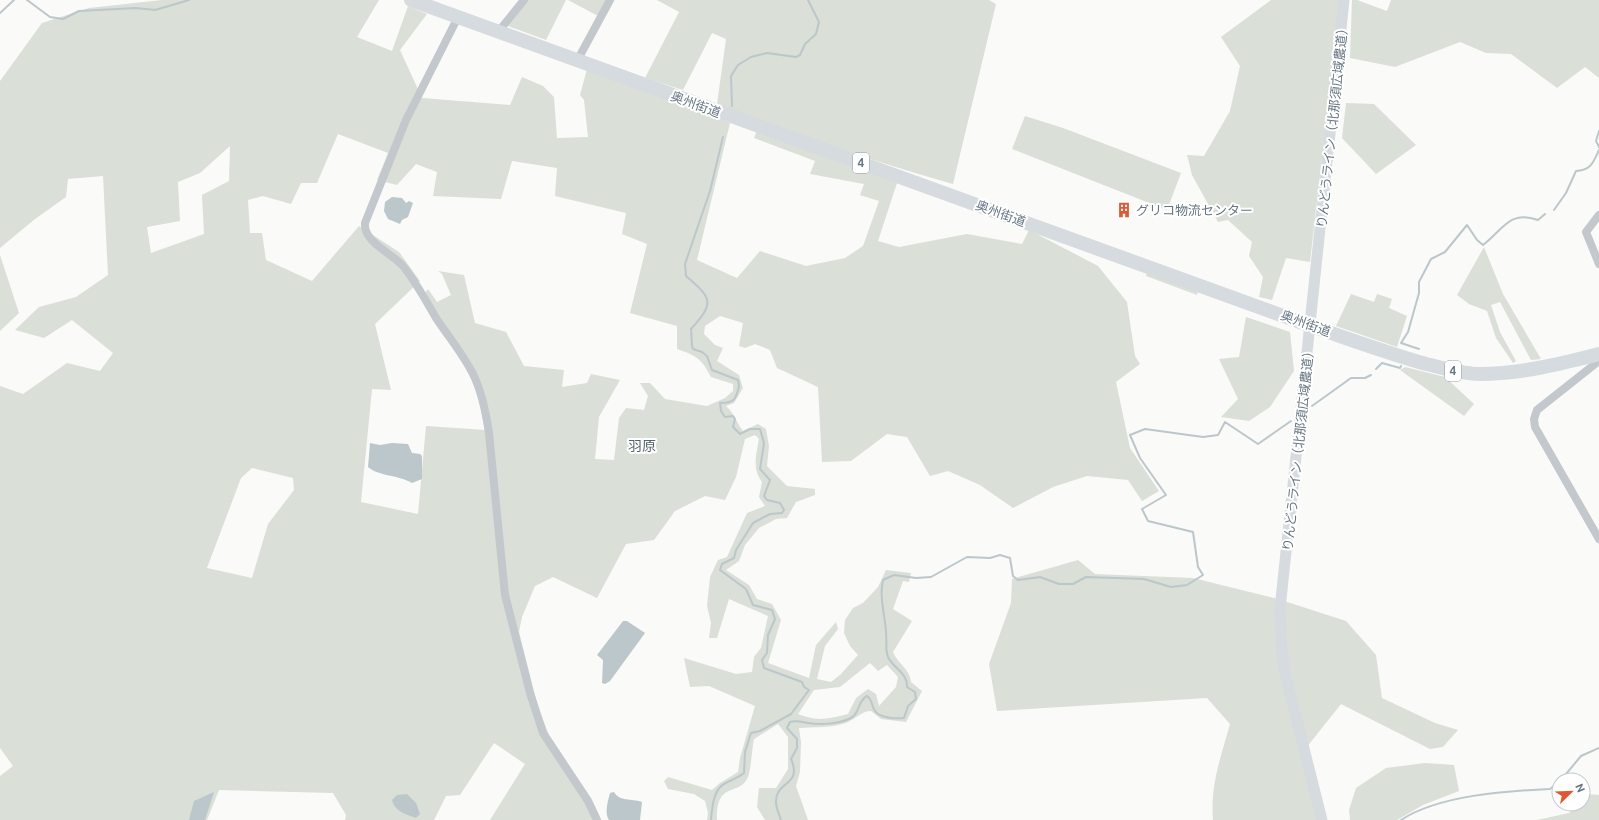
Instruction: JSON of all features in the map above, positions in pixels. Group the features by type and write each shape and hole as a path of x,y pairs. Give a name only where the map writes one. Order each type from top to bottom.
{"highway":[{"name":"奥州街道","path":"411,0 1311,326 1413,360 1453,371 1479,374 1503,373 1541,367 1599,354"}],"street":[{"path":"498,32 524,0"},
{"path":"577,61 610,0"},
{"name":"りんどうライン（北那須広域農道）","path":"1322,820 1285,673 1281,634 1282,587 1311,326 1344,0"},
{"path":"458,17 406,120 365,223 364,230 368,237 392,256 410,275 472,374 480,392 486,413 489,432 505,595 530,693 543,733 588,801 597,820"},
{"path":"1599,215 1586,232 1599,264"},
{"path":"1599,361 1537,410 1534,419 1535,427 1599,539"}],"shaded area":[{"path":"162,0 379,0 357,37 392,51 408,6 427,14 400,50 422,98 510,105 522,77 543,86 554,97 557,138 588,137 584,100 580,95 587,69 730,123 697,260 737,278 760,251 806,266 845,258 863,246 879,201 860,195 864,184 810,174 815,161 754,138 757,130 897,183 878,241 899,247 967,234 1022,244 1029,230 1098,266 1127,302 1135,356 1140,364 1116,382 1130,448 1159,491 1142,501 1128,480 1087,476 1053,487 1013,508 980,485 948,471 930,476 907,437 887,434 851,461 822,462 818,387 777,368 770,350 755,344 745,348 739,346 743,323 720,316 705,326 704,334 715,345 723,348 717,361 739,375 743,388 734,403 726,406 743,431 758,424 766,429 769,446 767,466 787,486 815,489 815,495 796,502 787,518 776,519 759,528 745,545 739,561 726,570 749,585 757,599 772,604 781,620 768,663 809,678 816,645 836,622 838,629 825,646 817,679 831,682 840,675 858,655 850,646 844,633 845,620 853,608 863,603 878,587 886,570 911,573 909,582 903,581 893,609 912,621 893,652 906,670 911,682 922,691 906,722 881,719 871,711 868,711 840,725 799,728 801,742 800,772 796,786 808,820 765,820 757,807 759,788 776,788 788,769 788,737 778,724 754,739 750,771 747,779 743,784 724,794 720,800 717,820 707,820 708,813 705,801 694,794 668,789 664,781 668,777 712,790 720,783 738,772 740,758 755,706 709,686 690,687 684,658 736,674 752,672 754,657 761,648 768,616 729,599 717,638 709,638 711,623 707,606 710,577 718,560 727,557 747,513 765,506 759,497 762,482 756,467 759,439 755,435 745,439 736,477 725,500 705,496 675,511 654,540 626,544 597,598 553,577 535,586 522,617 519,632 538,707 549,735 591,798 601,820 490,820 525,764 494,743 460,795 446,796 434,820 345,820 346,815 333,793 219,790 207,820 0,820 0,776 13,766 0,748 0,386 23,394 67,363 100,371 113,353 72,320 44,338 15,330 39,307 76,297 108,275 103,176 68,179 66,197 35,219 0,248 0,81 42,23 89,8","holes":["338,134 388,153 377,180 397,185 416,164 437,172 433,196 501,199 512,161 557,168 555,196 626,213 622,234 647,244 630,313 677,326 677,349 698,358 711,377 733,384 733,391 725,398 707,406 665,399 650,383 640,383 648,396 644,410 626,408 619,418 614,460 595,459 599,417 620,380 591,374 587,383 562,387 564,370 524,366 506,332 475,323 464,275 438,271 442,274 451,295 437,302 428,289 425,293 474,373 485,430 426,426 418,514 361,502 372,389 391,390 375,324 420,281 399,252 359,226 312,281 266,260 262,233 250,233 248,200 263,196 291,204 301,183 317,183","230,146 229,181 202,195 204,234 151,253 147,227 180,221 178,182 200,173","252,468 293,478 294,490 268,524 252,578 207,568 241,478","870,663 878,671 887,665 898,677 896,687 879,706 876,694 868,689 856,698 848,714 823,719 805,717 798,714 814,690 840,687"]},
{"path":"520,0 566,0 546,40 508,26"},
{"path":"568,0 607,0 598,16"},
{"path":"657,0 989,0 996,4 953,184 775,127 717,104 726,39 712,33 683,90 645,78 679,12"},
{"path":"1271,0 1340,0 1310,262 1286,258 1272,300 1259,297 1263,277 1249,256 1252,242 1228,220 1218,222 1192,175 1187,155 1204,156 1230,111 1240,66 1221,37"},
{"path":"1352,0 1357,0 1387,11 1391,0 1599,0 1599,78 1585,67 1557,88 1511,54 1486,53 1460,42 1395,67 1350,58"},
{"path":"1346,103 1374,104 1416,145 1376,174 1342,138"},
{"path":"1025,116 1063,128 1181,173 1167,210 1012,149"},
{"path":"392,197 402,198 406,203 409,201 413,203 408,217 402,220 400,224 388,219 384,211 385,202"},
{"path":"1484,247 1503,294 1541,359 1531,360 1500,302 1491,305 1500,332 1516,361 1513,363 1496,338 1487,311 1469,304 1457,295"},
{"path":"0,255 19,313 0,331"},
{"path":"1147,272 1198,291 1197,295 1146,276"},
{"path":"1351,294 1374,302 1377,294 1392,299 1389,308 1407,316 1397,347 1336,326"},
{"path":"1246,317 1290,332 1294,371 1270,407 1249,421 1221,417 1238,399 1219,359 1239,357"},
{"path":"1405,367 1445,377 1474,404 1464,416 1400,370"},
{"path":"370,443 380,445 392,443 408,444 412,453 420,454 422,456 422,479 412,483 401,478 372,470 368,467"},
{"path":"1078,560 1095,574 1193,578 1278,599 1346,621 1376,655 1382,698 1435,723 1458,730 1443,747 1430,749 1341,704 1302,753 1322,820 1213,820 1212,807 1215,783 1230,724 1207,698 997,711 989,664 1011,603 1012,579"},
{"path":"623,621 627,621 645,633 610,681 605,684 602,683 603,660 597,655"},
{"path":"1425,763 1454,765 1459,791 1423,805 1397,820 1350,820 1349,810 1356,788 1386,768"},
{"path":"214,792 205,820 189,820 194,801"},
{"path":"614,792 623,799 642,802 640,820 609,820 607,814 607,803 610,793"},
{"path":"407,794 416,803 420,814 416,818 401,812 393,804 392,800 397,795"},
{"path":"1591,794 1599,795 1599,820 1537,820 1569,813 1591,812"}],"waterway":[{"path":"0,13 14,0"},
{"path":"27,0 50,17 63,19 79,11 136,8 155,10 189,0"},
{"path":"732,106 731,76 738,65 751,57 767,53 796,57 800,55 805,44 816,34 819,22 808,0"},
{"path":"1599,131 1596,141 1599,147"},
{"path":"711,820 717,791 724,784 744,773 745,752 751,733 760,731 791,714 809,690 804,687 802,682 764,668 762,660 767,653 768,635 775,619 772,610 753,605 746,589 720,570 722,564 734,558 736,550 753,523 770,514 782,513 784,510 780,503 767,500 764,496 770,480 760,469 764,443 760,429 750,429 740,434 733,427 735,419 733,416 725,417 721,411 720,403 734,400 737,395 739,386 738,380 712,370 707,356 702,352 693,349 692,346 691,329 704,313 707,307 707,301 701,290 686,276 685,264 710,191 723,137"},
{"path":"1554,210 1566,193 1576,171 1585,169 1591,165 1599,150"},
{"path":"1419,349 1401,343 1408,332 1419,293 1419,282 1431,259 1445,252 1467,225 1477,240 1483,245 1513,219 1520,217 1538,220 1545,214"},
{"path":"1376,369 1382,363 1400,368 1401,366"},
{"path":"1312,406 1351,378 1365,378 1371,375"},
{"path":"781,820 776,806 777,795 794,774 791,759 797,748 797,739 787,728 790,722 797,721 823,724 844,721 853,717 862,701 867,696 870,699 875,711 880,715 884,717 904,718 908,706 916,699 915,692 907,687 907,682 903,674 890,661 887,654 882,599 883,580 894,575 916,578 931,577 967,557 990,558 1000,555 1010,558 1013,576 1018,580 1040,577 1059,584 1073,584 1086,577 1144,579 1171,587 1187,585 1203,575 1198,567 1193,532 1148,521 1142,509 1166,495 1140,458 1130,435 1145,429 1203,437 1218,435 1225,422 1258,444 1291,421"},
{"path":"1568,772 1581,756 1599,748"},
{"path":"1401,820 1434,805 1453,800 1494,793 1551,788"}],"place":[{"name":"グリコ物流センター","path":"1124,210"}],"district":[{"name":"羽原","path":"642,446"}]}
